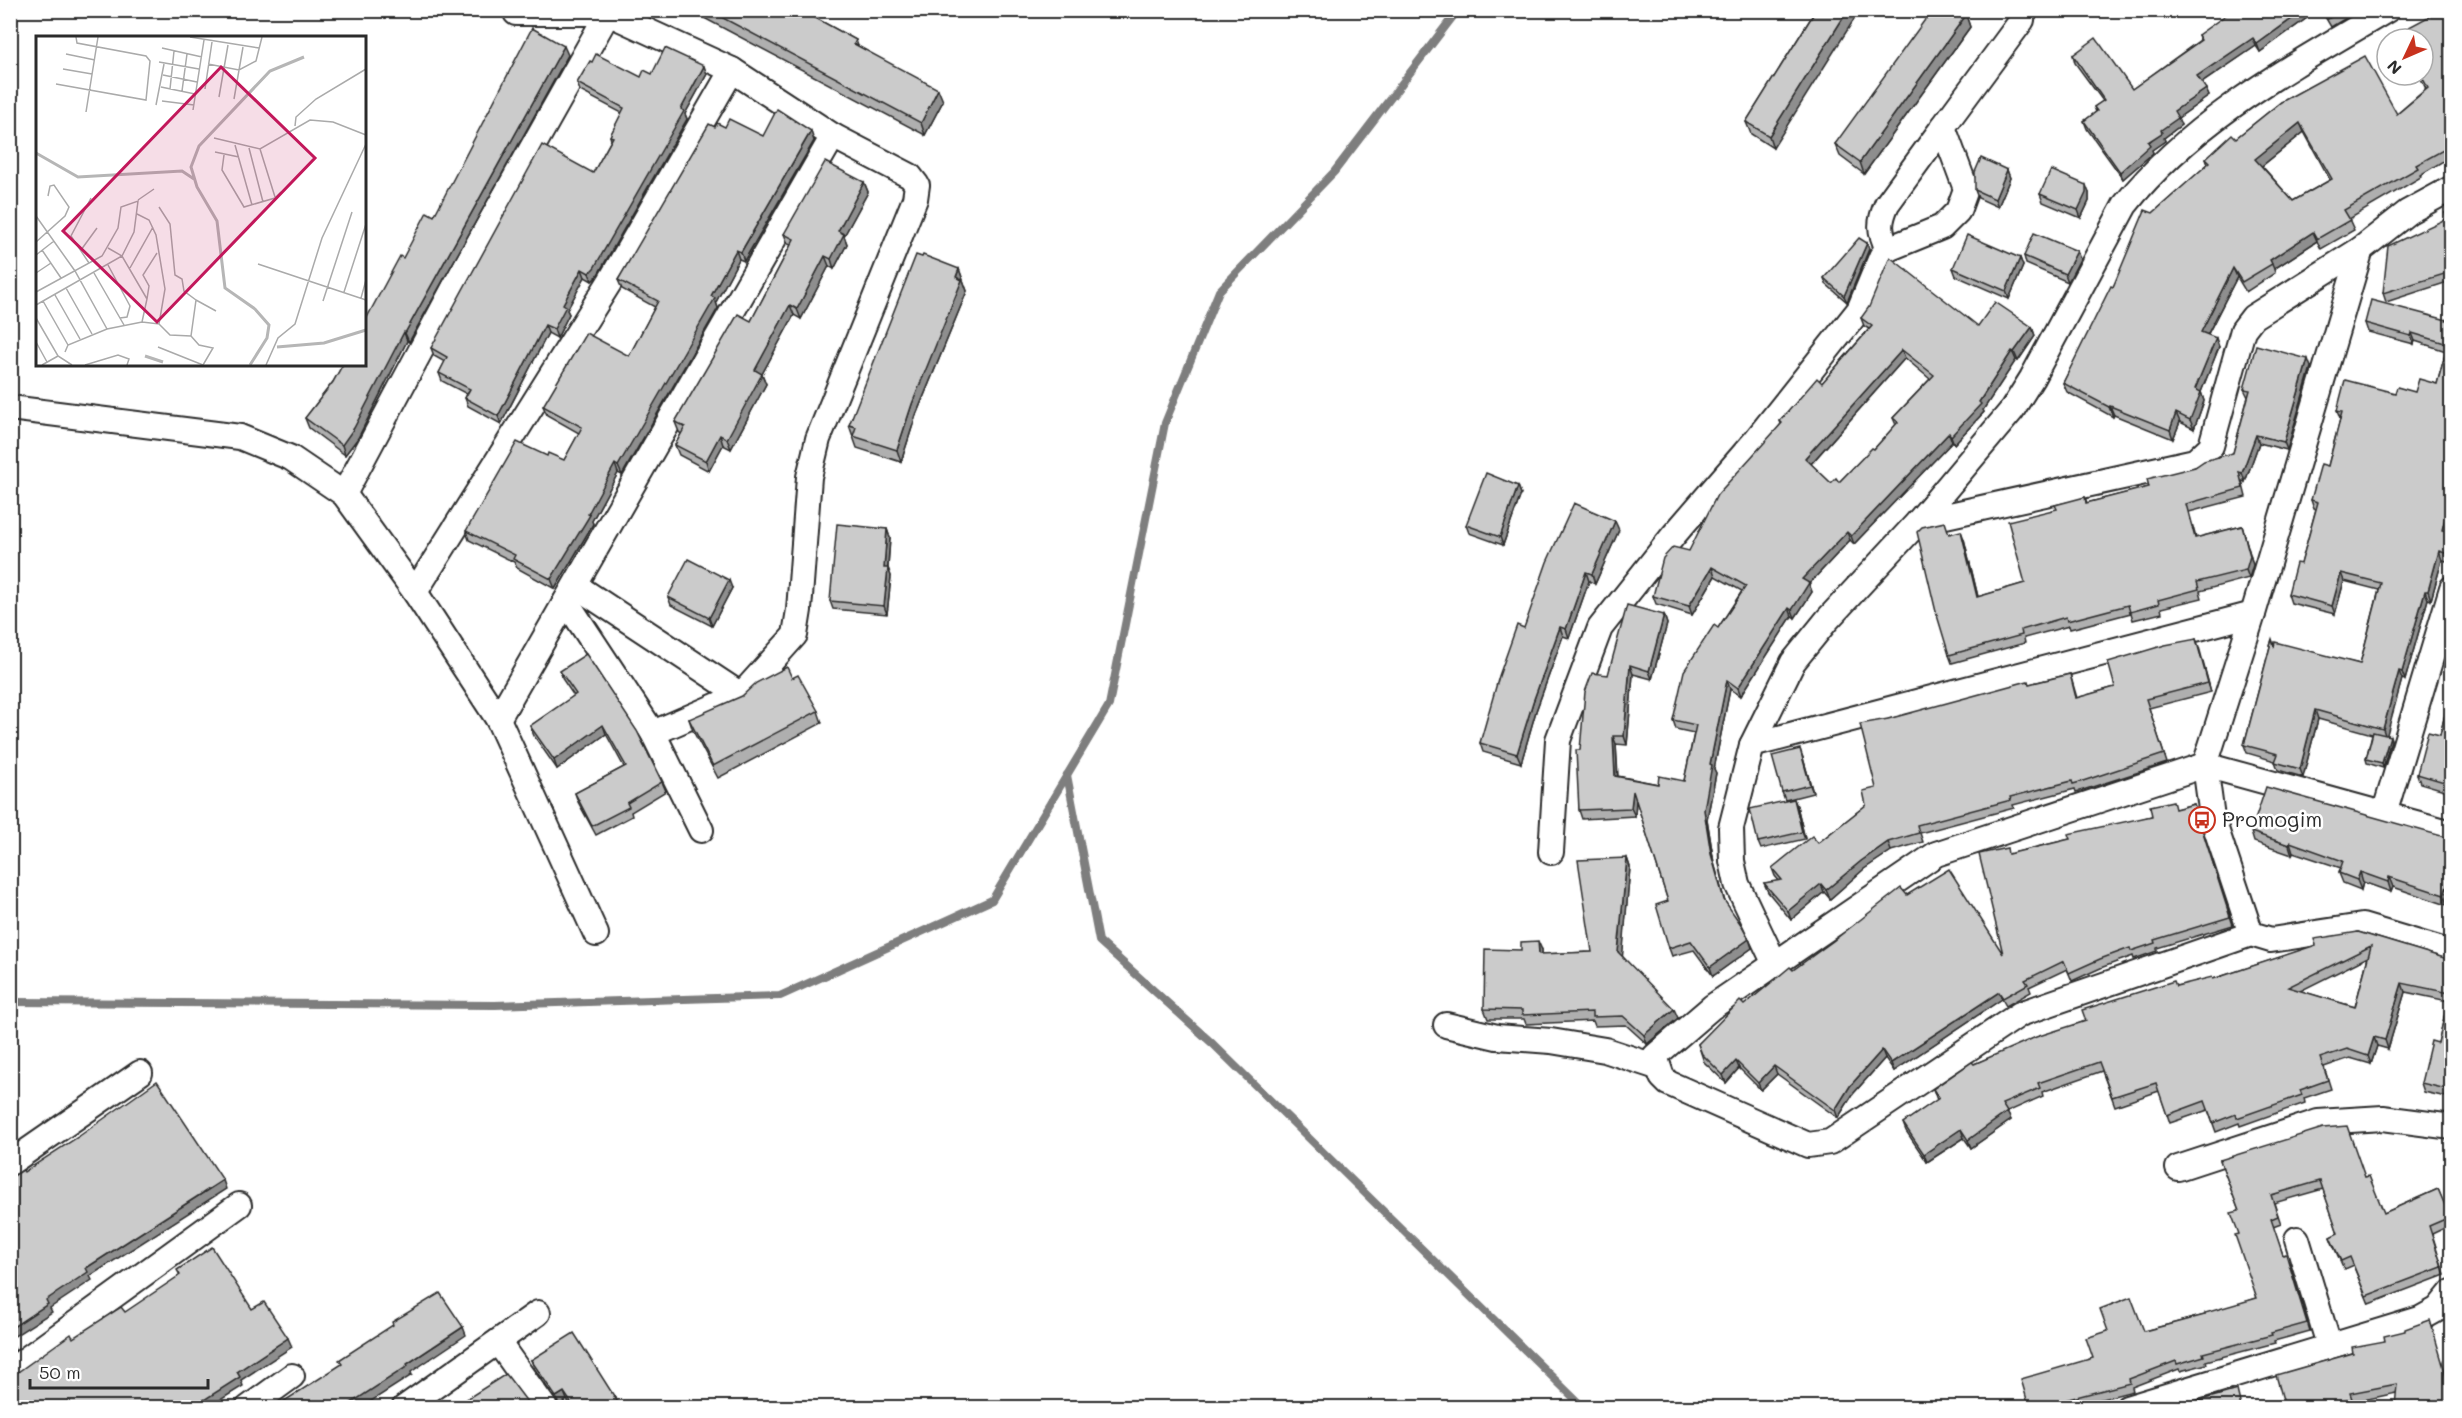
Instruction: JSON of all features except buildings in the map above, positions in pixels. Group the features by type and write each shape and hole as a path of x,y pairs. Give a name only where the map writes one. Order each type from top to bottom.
{"street":[{"path":"1888,249 1880,233 1881,218 1887,204 2022,20 2023,10"},
{"path":"1775,964 1737,884 1732,861 1731,828 1752,745 1793,662 1827,620 1918,522 2012,410 2032,378 2125,205 2143,182 2172,154 2256,87 2387,10"},
{"path":"344,494 470,258 608,13"},
{"path":"516,14 608,13 732,70 833,136 910,176 917,185 915,199 818,439 809,477 800,610 795,635 741,695 653,733"},
{"path":"415,592 609,283 732,70"},
{"path":"1551,852 1558,740 1600,628 1673,536 1755,441 1859,310 1881,257 1888,249 1942,227 1958,211 1966,189 1943,127"},
{"path":"498,719 833,136"},
{"path":"1918,522 2195,461 2211,446 2243,330 2253,317 2361,249 2408,212 2451,188"},
{"path":"2251,934 2212,817 2205,765 2253,614 2361,249"},
{"path":"10,408 240,437 291,458 344,494 415,592 498,719 596,934"},
{"path":"2384,814 2451,588"},
{"path":"571,594 741,695"},
{"path":"571,594 653,733 701,830"},
{"path":"1752,745 2253,614"},
{"path":"2451,833 2205,765 1936,854 1712,1007 1655,1056 1657,1067 1668,1083 1809,1145 1830,1142 2020,1014 2251,934 2271,940 2362,926 2451,953"},
{"path":"1446,1025 1497,1037 1551,1041 1605,1050 1657,1067"},
{"path":"10,1163 140,1073"},
{"path":"2178,1168 2318,1122 2383,1118 2451,1127"},
{"path":"10,1371 239,1205"},
{"path":"2298,1239 2329,1345"},
{"path":"2127,1407 2420,1319 2438,1309 2451,1292"},
{"path":"404,1407 538,1313"},
{"path":"498,1342 545,1407"},
{"path":"248,1407 292,1376"}],"waterway":[{"path":"10,1002 495,1005 780,996 992,900 1109,705 1165,423 1219,291 1334,172 1458,10"},
{"path":"1067,775 1099,941 1213,1044 1584,1408"}],"place":[{"name":"Promogim","path":"2202,820"}]}
